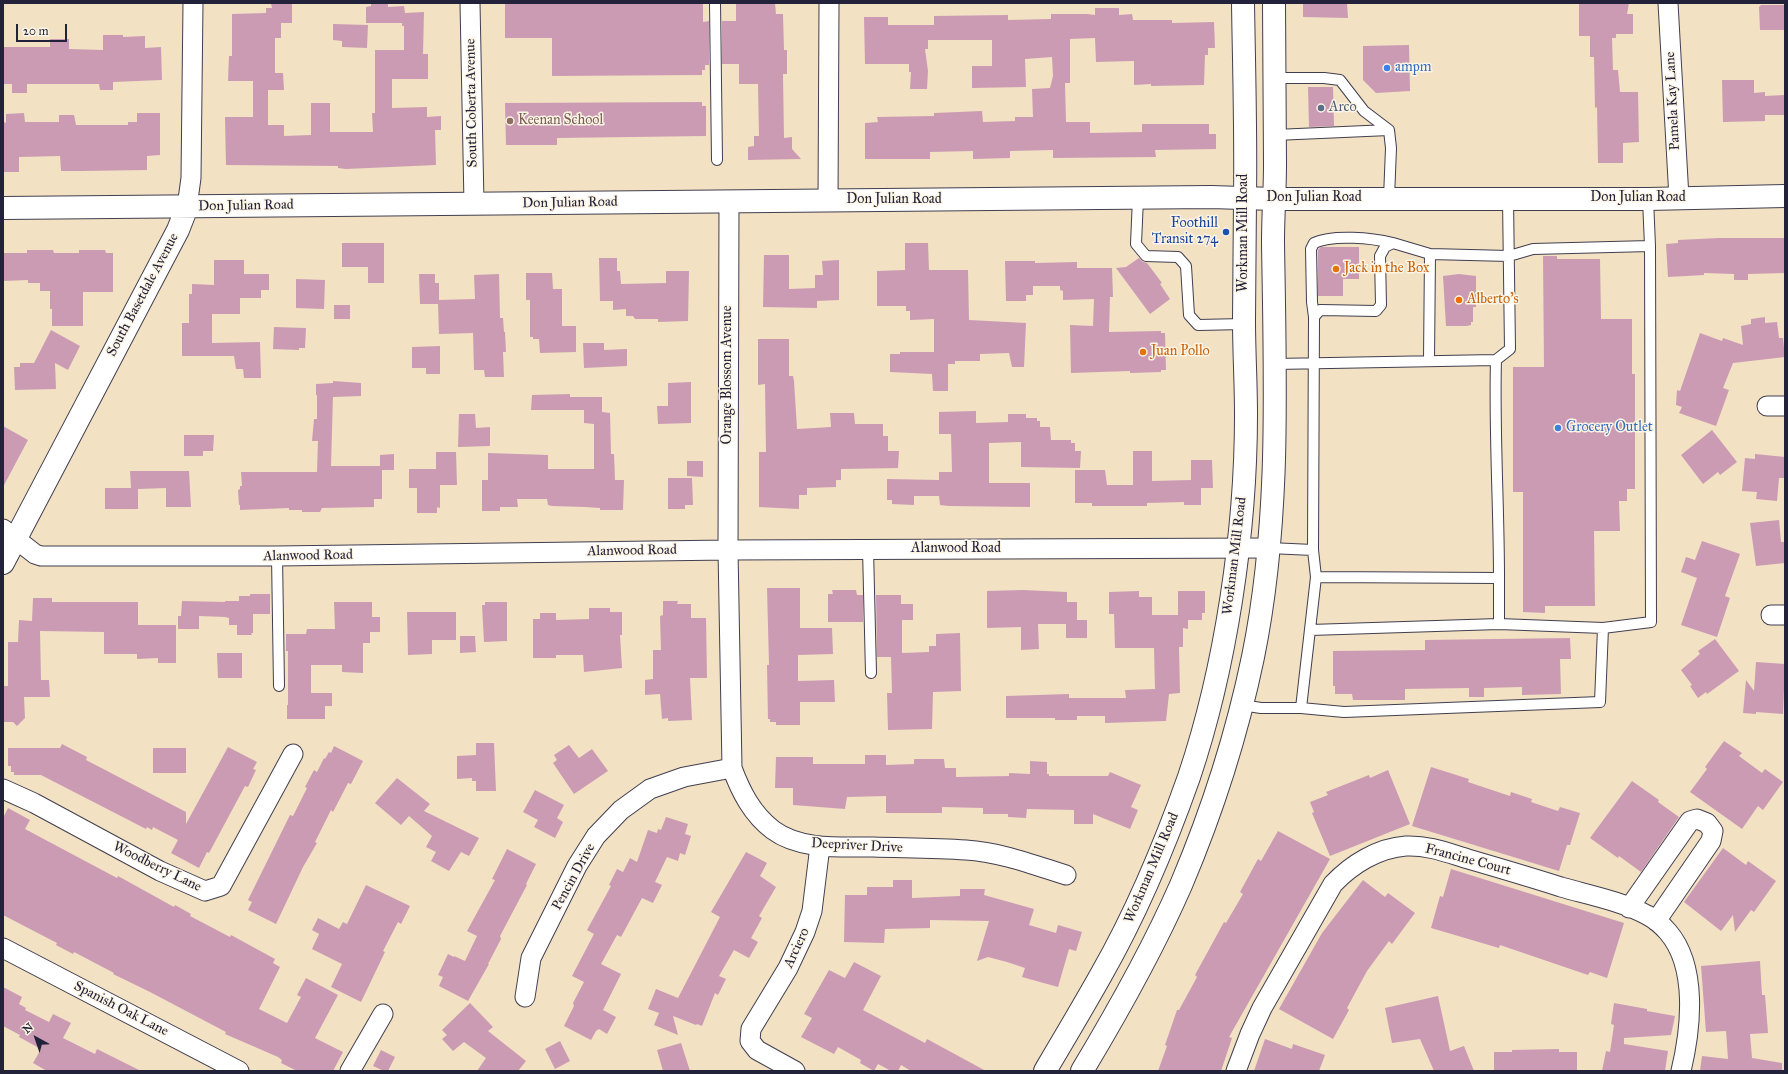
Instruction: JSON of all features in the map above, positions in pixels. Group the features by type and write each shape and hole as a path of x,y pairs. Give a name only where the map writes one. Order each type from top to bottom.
{"main road":[{"name":"Workman Mill Road","path":"1045,1071 1102,975 1136,908 1164,842 1190,775 1210,701 1224,640 1238,548 1246,415 1244,324 1245,198 1243,3"},
{"name":"Workman Mill Road","path":"1082,1071 1122,1004 1180,886 1204,826 1242,705 1257,635 1269,548 1274,480 1274,3"},
{"name":"Don Julian Road","path":"3,208 1138,198 1648,199 1785,196"},
{"name":"South Basetdale Avenue","path":"3,563 9,534 178,230 187,207"}],"street":[{"name":"South Basetdale Avenue","path":"187,207 191,178 193,3"},
{"name":"South Coberta Avenue","path":"470,3 474,204"},
{"path":"828,201 829,3"},
{"name":"Pamela Kay Lane","path":"1668,3 1679,198"},
{"name":"Orange Blossom Avenue","path":"728,550 729,201"},
{"name":"Alanwood Road","path":"9,534 35,554 41,556 278,556 868,549 1269,548"},
{"name":"Deepriver Drive","path":"728,550 732,768 742,793 756,814 774,830 794,840 820,846 968,850 1006,857 1066,875"},
{"name":"Woodberry Lane","path":"3,789 34,803 160,871 205,891 221,886 293,754"},
{"name":"Pencin Drive","path":"525,996 531,958 577,866 596,836 621,810 650,789 684,777 732,768"},
{"path":"1629,908 1690,821 1697,819 1707,823 1713,831 1712,841 1656,920"},
{"name":"Arciero","path":"795,1071 757,1050 750,1042 751,1029 788,968 805,932 812,911 820,846"},
{"name":"Francine Court","path":"1236,1071 1262,1008 1333,884 1345,872 1366,858 1385,850 1406,846 1432,848 1629,908 1656,920 1668,932 1682,953 1687,976 1690,1008 1686,1048 1681,1071"},
{"name":"Spanish Oak Lane","path":"3,948 240,1071"},
{"path":"350,1071 383,1014"}],"lane":[{"path":"715,3 717,160"},
{"path":"1274,78 1324,78 1340,80 1364,111 1389,130 1389,198"},
{"path":"1275,135 1389,130"},
{"path":"1138,198 1136,244 1146,256 1178,257 1186,266 1189,315 1198,325 1244,324"},
{"path":"1275,364 1313,362 1496,360 1510,350 1508,199"},
{"path":"1310,630 1499,624 1603,628 1651,622 1650,246 1648,199"},
{"path":"1301,708 1316,577 1313,550 1314,317 1312,302 1311,250 1314,243 1322,239 1373,238 1430,254 1509,256 1533,249 1650,246"},
{"path":"1314,317 1320,310 1376,311 1381,305 1380,256 1385,247 1393,243"},
{"path":"1429,360 1430,254"},
{"path":"1496,360 1495,411 1499,526 1499,624"},
{"path":"1269,548 1313,550"},
{"path":"868,549 871,673"},
{"path":"278,556 279,686"},
{"path":"1316,577 1499,578"},
{"path":"1242,705 1261,708 1301,708 1344,712 1600,702 1603,628"}],"building":[{"path":"271,3 292,3 292,23 281,23 281,38 275,38 275,73 283,73 284,90 268,90 268,125 284,125 284,136 311,135 311,103 330,103 330,132 373,132 372,113 375,113 375,50 404,50 404,26 402,26 402,23 366,23 366,7 371,6 371,3 388,3 388,7 404,6 405,13 424,12 423,54 428,54 428,79 392,79 392,108 427,107 427,117 441,116 441,130 435,130 436,165 346,169 338,168 338,166 226,165 225,117 253,117 253,81 228,81 229,56 232,56 232,14 266,13 266,8 272,8"},
{"path":"505,3 703,3 703,22 709,21 709,65 705,65 705,70 702,70 702,75 552,76 552,38 505,38"},
{"path":"736,3 775,3 776,14 783,14 784,50 787,50 787,74 783,74 784,138 792,137 792,149 801,159 748,160 748,147 754,146 754,136 759,136 758,84 739,84 739,64 722,64 722,21 736,21"},
{"path":"1303,3 1347,3 1348,18 1303,17"},
{"path":"1579,3 1629,3 1627,14 1633,14 1633,34 1616,34 1616,38 1612,38 1613,70 1618,70 1620,92 1638,92 1639,142 1623,143 1623,163 1598,163 1594,57 1590,57 1590,36 1579,36"},
{"path":"1761,5 1785,5 1785,30 1760,30 1759,7"},
{"path":"1095,8 1119,8 1119,15 1132,14 1133,20 1172,20 1172,23 1214,22 1215,48 1208,48 1208,55 1205,55 1204,85 1134,85 1134,61 1096,62 1095,38 1070,39 1070,83 1065,83 1066,122 1090,122 1090,133 1142,132 1142,124 1209,124 1209,134 1216,134 1216,149 1155,150 1156,157 1053,158 1053,150 1010,151 1010,158 973,159 973,151 930,152 930,159 865,159 865,123 878,122 877,117 934,116 934,113 982,111 983,122 1015,121 1015,117 1033,117 1032,89 1050,88 1053,76 1052,57 1025,59 1026,87 972,88 972,66 992,66 992,40 928,40 928,49 925,49 928,71 927,89 910,89 911,72 909,72 909,64 865,64 864,17 888,17 888,25 934,25 934,16 1008,15 1008,20 1051,19 1051,14 1095,15"},
{"path":"333,24 368,25 367,48 342,47 342,41 333,40"},
{"path":"103,35 123,35 123,37 145,36 145,48 161,47 162,80 113,82 113,90 100,90 99,84 27,84 27,93 12,93 12,84 3,84 3,47 50,47 50,39 69,39 69,49 103,50"},
{"path":"1409,45 1410,91 1376,93 1363,80 1363,46"},
{"path":"1722,80 1754,80 1754,93 1765,92 1765,96 1784,95 1784,115 1765,115 1765,121 1723,122"},
{"path":"1308,87 1333,87 1334,126 1309,127"},
{"path":"702,102 702,106 706,106 706,136 557,138 557,145 506,145 505,103"},
{"path":"24,113 25,122 59,122 59,115 74,115 76,125 128,125 128,122 137,122 137,113 160,113 160,155 147,156 147,170 61,171 60,156 19,157 19,172 3,172 4,122 6,123 6,114"},
{"path":"1719,238 1785,238 1785,273 1748,274 1748,280 1734,280 1734,274 1704,273 1704,275 1668,277 1666,244 1678,243 1678,240"},
{"path":"342,243 384,243 384,283 368,283 368,267 342,267"},
{"path":"905,243 928,243 929,270 968,270 969,320 1026,323 1024,367 1012,367 1009,353 980,354 980,361 955,361 955,364 948,364 948,391 933,391 932,374 890,372 890,354 900,354 900,352 934,352 934,319 910,320 910,311 906,311 906,306 877,306 877,271 905,270"},
{"path":"1321,247 1359,247 1359,279 1343,279 1343,296 1318,296 1318,250"},
{"path":"27,250 53,250 54,253 79,253 79,250 105,250 106,253 113,253 113,292 83,292 83,326 52,326 50,291 40,291 40,283 28,283 28,280 3,281 3,253 27,253"},
{"path":"764,255 789,255 789,289 815,288 815,275 823,275 822,261 839,260 839,300 817,301 817,308 763,307"},
{"path":"1543,256 1557,256 1557,259 1600,259 1601,319 1632,319 1632,374 1635,374 1635,489 1627,489 1627,501 1619,501 1620,531 1594,531 1595,606 1545,606 1545,613 1523,612 1523,492 1513,492 1513,367 1544,367"},
{"path":"599,258 617,258 617,271 620,271 621,284 666,283 666,271 689,271 688,321 658,322 658,319 635,319 633,316 626,316 626,309 613,310 613,301 600,301"},
{"path":"1139,258 1143,262 1147,263 1162,283 1160,284 1170,299 1150,314 1116,268 1126,267"},
{"path":"214,260 244,260 244,274 269,274 269,290 261,290 261,298 240,298 240,314 212,314 212,343 260,342 261,378 244,378 243,369 236,369 234,356 182,356 182,323 189,323 189,294 192,294 192,284 214,285"},
{"path":"1005,261 1035,261 1035,263 1077,262 1077,268 1112,268 1113,297 1110,297 1109,332 1161,331 1161,333 1165,333 1166,370 1161,370 1161,372 1130,373 1130,371 1071,373 1070,325 1093,326 1094,299 1063,300 1063,291 1060,290 1060,286 1033,286 1033,295 1026,295 1026,301 1006,301"},
{"path":"526,273 552,273 553,289 562,289 562,326 576,326 576,352 540,353 539,339 533,339 533,337 530,337 530,300 526,300"},
{"path":"419,274 435,274 435,283 439,283 439,300 475,299 474,275 499,274 500,318 503,318 506,352 503,352 504,377 485,377 484,370 474,370 473,333 439,334 438,304 420,304"},
{"path":"1459,274 1476,276 1476,307 1473,307 1473,322 1471,322 1471,325 1467,326 1446,326 1443,276"},
{"path":"296,279 325,280 324,309 296,308"},
{"path":"334,305 350,305 350,319 334,319"},
{"path":"1765,317 1765,323 1777,322 1779,338 1783,338 1785,357 1733,363 1723,388 1729,390 1716,426 1679,413 1682,407 1676,405 1677,390 1680,391 1700,333 1722,341 1723,338 1743,345 1741,326 1751,324 1751,319"},
{"path":"274,327 306,328 305,348 299,348 299,350 273,349"},
{"path":"51,330 80,346 68,370 55,363 56,389 15,390 14,367 20,367 20,363 34,363"},
{"path":"758,339 789,339 789,376 793,376 794,381 797,429 831,427 830,413 854,413 855,424 883,424 883,436 888,436 888,451 899,451 898,468 841,469 841,480 836,480 836,487 807,488 807,495 799,495 799,509 759,507 759,452 766,452 765,384 758,385"},
{"path":"583,343 604,343 604,350 627,349 627,366 584,368"},
{"path":"440,346 440,374 426,374 426,368 412,368 412,347"},
{"path":"333,381 361,383 361,396 333,397 333,395 331,466 380,466 380,455 394,454 394,470 382,470 382,499 374,499 374,507 322,508 320,512 302,512 302,510 289,510 289,508 240,510 238,490 240,489 240,486 242,486 241,472 317,472 318,441 312,441 314,419 317,419 316,384 333,383"},
{"path":"691,382 691,423 658,424 657,406 668,406 668,383"},
{"path":"570,394 570,397 602,397 602,412 610,413 611,454 614,454 615,480 624,480 623,510 600,510 600,508 552,506 548,505 547,499 517,499 518,507 500,507 500,511 482,511 482,480 488,480 488,453 548,455 548,469 594,469 594,424 584,423 584,410 531,410 532,395"},
{"path":"976,411 976,423 1008,422 1008,414 1026,414 1026,418 1037,418 1037,421 1040,421 1040,427 1050,427 1051,440 1071,440 1071,443 1075,443 1075,451 1081,451 1080,468 1021,467 1021,442 989,443 989,483 1030,483 1030,507 940,505 939,496 914,496 914,505 892,504 892,500 887,500 887,479 939,480 939,472 952,472 951,434 939,434 939,412"},
{"path":"459,414 475,414 476,428 490,427 490,446 458,447"},
{"path":"3,426 28,440 3,487"},
{"path":"1712,430 1737,462 1720,475 1718,472 1703,484 1681,455"},
{"path":"184,435 214,435 213,451 203,451 203,456 184,456"},
{"path":"1133,451 1152,451 1152,481 1191,480 1191,460 1212,460 1213,488 1201,488 1201,505 1184,505 1184,502 1147,503 1147,506 1092,506 1092,503 1075,503 1075,470 1105,470 1107,485 1133,485"},
{"path":"436,452 456,452 457,485 440,485 440,508 437,507 437,513 417,513 417,488 409,488 409,469 436,469"},
{"path":"1755,454 1785,457 1785,478 1779,478 1777,501 1756,499 1757,492 1742,491 1745,458 1755,459"},
{"path":"687,461 703,461 703,477 687,476"},
{"path":"130,471 189,471 191,507 166,507 166,488 138,489 138,509 105,509 105,488 131,488"},
{"path":"668,478 692,478 693,505 685,505 685,509 668,509"},
{"path":"1779,520 1781,542 1785,542 1785,563 1756,566 1750,523"},
{"path":"1702,541 1740,554 1725,596 1730,598 1717,637 1681,625 1697,578 1681,572 1686,557 1695,560"},
{"path":"767,588 800,588 800,628 832,628 833,654 798,655 798,681 834,680 835,702 800,702 800,725 776,725 776,722 770,722 770,719 768,719 767,665 769,665"},
{"path":"832,590 856,590 857,595 863,595 863,622 828,622 828,594 833,594"},
{"path":"1023,590 1067,592 1067,602 1077,602 1077,620 1087,620 1087,638 1066,638 1066,624 1038,624 1039,649 1021,650 1021,627 987,628 987,591"},
{"path":"1139,591 1139,597 1152,597 1152,615 1178,615 1178,591 1205,591 1205,613 1202,613 1202,620 1188,620 1188,629 1183,628 1183,647 1179,647 1180,693 1169,694 1166,721 1105,723 1105,716 1077,716 1077,720 1055,720 1055,718 1006,718 1006,696 1069,694 1069,698 1126,698 1125,690 1155,689 1154,648 1115,648 1114,614 1109,614 1109,592"},
{"path":"250,594 270,594 270,614 253,614 252,635 237,635 237,625 229,625 229,618 225,617 199,616 199,629 178,629 178,616 181,616 182,601 239,601 239,596 250,596"},
{"path":"876,595 901,595 901,604 913,604 913,620 902,620 902,653 929,652 929,646 936,646 936,634 960,633 961,691 933,692 932,729 888,730 887,693 892,693 891,657 877,657"},
{"path":"33,598 52,598 52,602 138,602 138,625 176,625 176,663 158,663 158,658 137,659 137,654 104,654 104,632 40,631 41,680 49,680 50,697 24,697 25,718 17,726 13,722 3,722 3,686 8,686 8,642 18,642 19,620 32,621"},
{"path":"663,601 678,601 677,604 691,604 691,618 706,618 707,678 690,678 692,720 668,721 668,718 662,719 660,694 645,695 645,680 653,679 653,650 661,650 660,616 663,615"},
{"path":"334,602 372,602 372,617 380,617 380,632 370,632 370,643 363,643 363,673 342,672 342,665 311,665 311,693 332,693 332,706 325,706 325,719 287,719 288,651 286,651 286,634 306,634 307,629 335,629"},
{"path":"485,602 507,602 507,641 484,642 482,605 485,605"},
{"path":"589,608 610,608 610,612 622,612 622,635 620,635 622,668 584,672 583,655 556,655 556,658 533,658 533,619 540,619 540,613 556,613 556,620 589,619"},
{"path":"407,612 456,612 456,640 432,640 432,654 408,655"},
{"path":"460,636 475,636 476,652 460,653"},
{"path":"1570,638 1571,659 1560,659 1561,694 1522,695 1522,687 1484,688 1484,697 1469,697 1469,688 1405,689 1405,700 1353,700 1352,694 1335,694 1335,686 1333,686 1333,651 1425,650 1425,640"},
{"path":"1715,639 1739,671 1707,694 1706,692 1698,698 1690,686 1692,685 1681,670 1700,654 1698,651"},
{"path":"217,653 242,653 242,678 218,678"},
{"path":"1756,662 1785,664 1783,714 1756,712 1756,714 1743,713 1746,680 1754,691"},
{"path":"1724,741 1742,753 1739,756 1762,773 1765,769 1783,782 1763,810 1758,806 1742,829 1690,792 1707,769 1705,767"},
{"path":"476,743 494,743 496,791 476,791 476,781 472,781 472,778 457,779 457,756 476,755"},
{"path":"62,744 87,757 86,760 186,812 186,824 228,747 257,762 253,769 256,770 248,787 245,786 209,853 207,852 199,868 171,853 178,840 153,827 152,830 147,827 146,829 41,775 14,775 14,772 11,772 11,766 8,766 8,748 60,748"},
{"path":"569,745 579,758 592,749 608,771 574,794 553,763 557,760 554,755"},
{"path":"334,746 363,761 351,784 348,783 333,812 331,810 315,842 317,843 303,867 276,924 248,910 252,902 248,900 290,815 293,816 314,770 317,772 324,758 325,759 329,752 331,753"},
{"path":"153,748 186,748 186,773 153,773"},
{"path":"865,755 886,755 886,765 914,764 914,759 944,759 945,768 956,768 956,777 1009,776 1009,773 1030,774 1030,761 1047,762 1047,774 1049,774 1049,776 1108,776 1110,772 1141,785 1131,807 1138,810 1130,829 1093,814 1093,824 1074,824 1074,810 1027,809 1026,818 1008,817 1008,814 983,814 983,808 942,807 942,813 886,813 886,796 847,797 845,809 793,805 793,788 775,788 776,757 813,757 813,764 865,764"},
{"path":"1431,767 1469,779 1468,782 1510,796 1511,792 1532,799 1531,802 1558,811 1560,807 1580,813 1570,845 1567,845 1559,871 1412,826"},
{"path":"1388,770 1410,824 1330,856 1312,813 1314,812 1310,802 1328,795 1326,792 1369,775 1370,778"},
{"path":"397,778 430,804 424,811 479,838 469,856 461,852 449,871 431,861 436,852 426,847 432,836 409,816 401,825 375,803"},
{"path":"1632,781 1659,800 1658,802 1679,817 1641,872 1590,838"},
{"path":"535,790 564,805 557,818 563,822 555,838 534,827 538,820 523,812"},
{"path":"8,808 30,820 25,829 117,878 118,876 174,907 175,905 191,914 190,916 230,937 231,935 275,959 273,963 280,967 259,1009 287,1023 301,997 297,995 306,978 338,995 315,1038 343,1052 333,1071 297,1071 281,1063 282,1060 278,1057 225,1034 226,1032 113,974 114,973 74,952 73,954 56,945 57,943 3,915 3,818"},
{"path":"666,817 688,824 685,834 691,836 685,855 680,853 678,861 667,857 655,882 662,885 653,903 642,898 621,937 617,935 601,964 621,974 603,1010 616,1017 607,1034 599,1029 596,1031 591,1040 564,1026 574,1006 573,1003 584,982 572,976 594,934 587,930 611,886 609,885 617,869 623,872 630,858 637,862 648,830 657,833 658,829 661,830"},
{"path":"1278,831 1330,859 1229,1037 1232,1038 1221,1071 1158,1071 1177,1010 1179,1010 1197,977 1195,975 1224,922 1226,923 1243,894 1240,892 1258,859 1261,861"},
{"path":"1723,848 1746,865 1748,861 1776,881 1754,912 1751,910 1735,932 1733,915 1721,931 1684,902"},
{"path":"507,849 536,864 526,884 527,885 500,936 501,939 489,964 468,1001 439,986 443,977 438,975 448,954 465,961 477,936 467,931 495,880 492,879"},
{"path":"746,852 767,863 760,876 776,887 759,916 762,918 751,938 758,942 749,958 734,950 719,976 726,979 718,995 715,993 702,1026 673,1016 678,1035 654,1025 659,1013 648,1009 656,989 678,998 720,917 711,912"},
{"path":"1451,869 1624,923 1607,978 1590,972 1588,975 1500,945 1499,948 1431,928 1440,896 1443,897"},
{"path":"893,880 912,880 912,898 960,896 960,889 985,889 984,895 1034,909 1029,925 1056,933 1058,925 1082,932 1076,951 1069,949 1058,987 1022,977 1025,968 1007,962 988,957 977,961 989,921 930,920 930,928 885,929 884,943 844,942 845,895 867,895 867,887 893,887"},
{"path":"1363,880 1385,897 1388,893 1415,913 1392,944 1389,941 1367,971 1347,1008 1349,1010 1333,1039 1279,1009 1322,933"},
{"path":"366,885 410,906 401,924 398,922 383,951 385,952 361,1002 331,987 342,964 312,949 319,934 312,930 318,918 339,929 343,922 347,924"},
{"path":"1760,961 1762,995 1765,995 1768,1033 1750,1034 1752,1058 1782,1063 1782,1071 1700,1071 1702,1056 1728,1059 1726,1031 1706,1032 1701,966"},
{"path":"854,962 881,976 863,1010 925,1043 927,1039 986,1071 911,1071 901,1065 898,1071 891,1071 878,1064 874,1071 860,1063 861,1060 838,1047 834,1054 801,1037 812,1018 804,1014 829,970 845,978"},
{"path":"3,987 22,997 19,1004 26,1008 25,1010 49,1022 53,1014 71,1023 63,1038 95,1054 97,1049 141,1071 47,1071 33,1063 41,1049 3,1026"},
{"path":"1438,996 1450,1051 1464,1046 1474,1071 1434,1071 1420,1039 1392,1043 1385,1008"},
{"path":"470,1003 493,1027 488,1031 526,1061 518,1071 477,1071 486,1058 464,1042 453,1051 442,1039 447,1035 442,1030"},
{"path":"1614,1003 1675,1016 1671,1035 1624,1038 1624,1044 1668,1051 1665,1071 1602,1071 1606,1051 1610,1052 1614,1025 1611,1024"},
{"path":"1265,1039 1292,1049 1293,1044 1325,1055 1319,1071 1254,1071"},
{"path":"560,1041 570,1061 555,1069 545,1049"},
{"path":"681,1043 690,1071 663,1071 657,1050"},
{"path":"1559,1049 1559,1052 1577,1052 1577,1071 1494,1071 1494,1052"},
{"path":"381,1050 395,1057 388,1071 384,1071 373,1066"}],"place":[{"name":"ampm","path":"1387,68"},
{"name":"Arco","path":"1321,108"},
{"name":"Keenan School","path":"510,121"},
{"name":"Foothill Transit 274","path":"1226,232"},
{"name":"Jack in the Box","path":"1336,269"},
{"name":"Alberto's","path":"1459,300"},
{"name":"Juan Pollo","path":"1143,352"},
{"name":"Grocery Outlet","path":"1558,428"}]}
